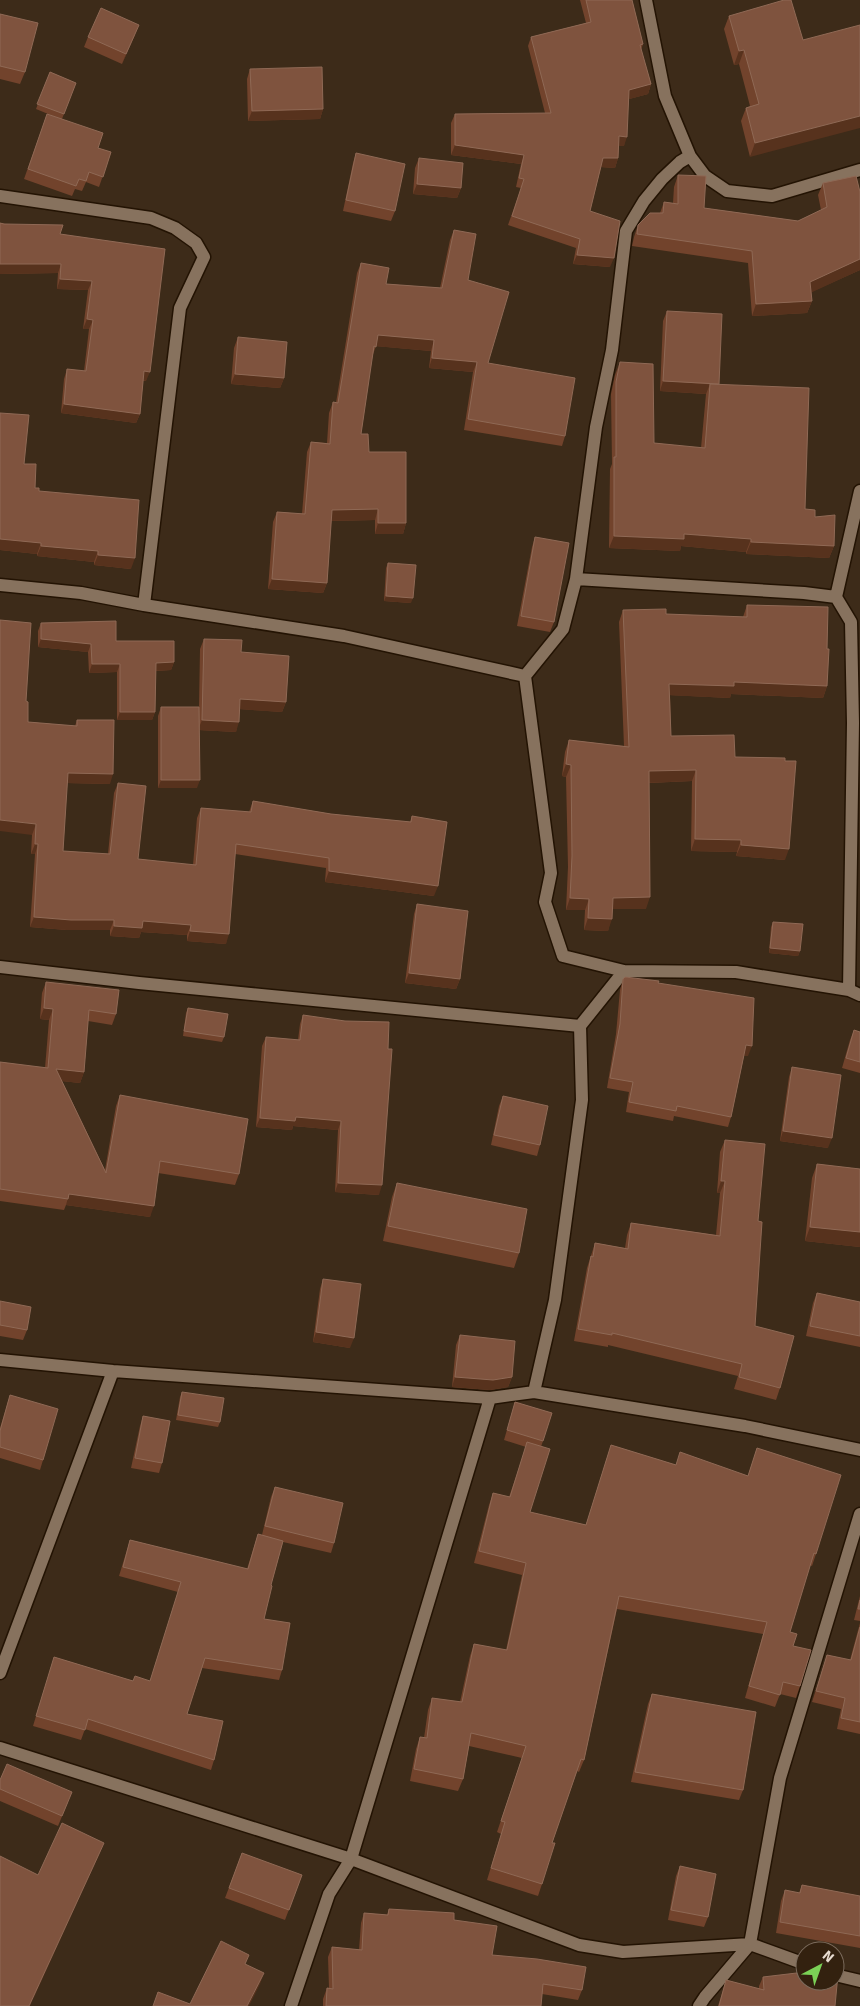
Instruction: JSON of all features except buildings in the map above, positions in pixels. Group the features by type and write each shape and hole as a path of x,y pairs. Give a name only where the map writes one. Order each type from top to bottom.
{"street":[{"path":"646,0 665,96 690,156 705,176 727,191 772,196 860,170"},
{"path":"690,156 680,162 662,179 644,201 626,231 612,350 596,427 576,579 563,629 525,676 551,873 545,902 563,956 624,971 736,972 855,992 851,622 836,597 860,491"},
{"path":"0,196 152,218 175,228 196,243 204,256 180,308 144,605"},
{"path":"576,579 804,593 836,597"},
{"path":"0,585 81,593 144,605 344,636 525,676"},
{"path":"0,967 139,983 580,1026"},
{"path":"534,1392 555,1300 582,1100 580,1026 624,971"},
{"path":"0,1360 114,1371 490,1398 534,1392 745,1426 860,1450"},
{"path":"0,1673 114,1371"},
{"path":"291,2006 329,1894 351,1858 490,1398"},
{"path":"699,2006 750,1944 780,1778 860,1514"},
{"path":"0,1748 351,1858 579,1945 623,1952 750,1944 795,1960"},
{"path":"845,1977 860,1981"}]}
